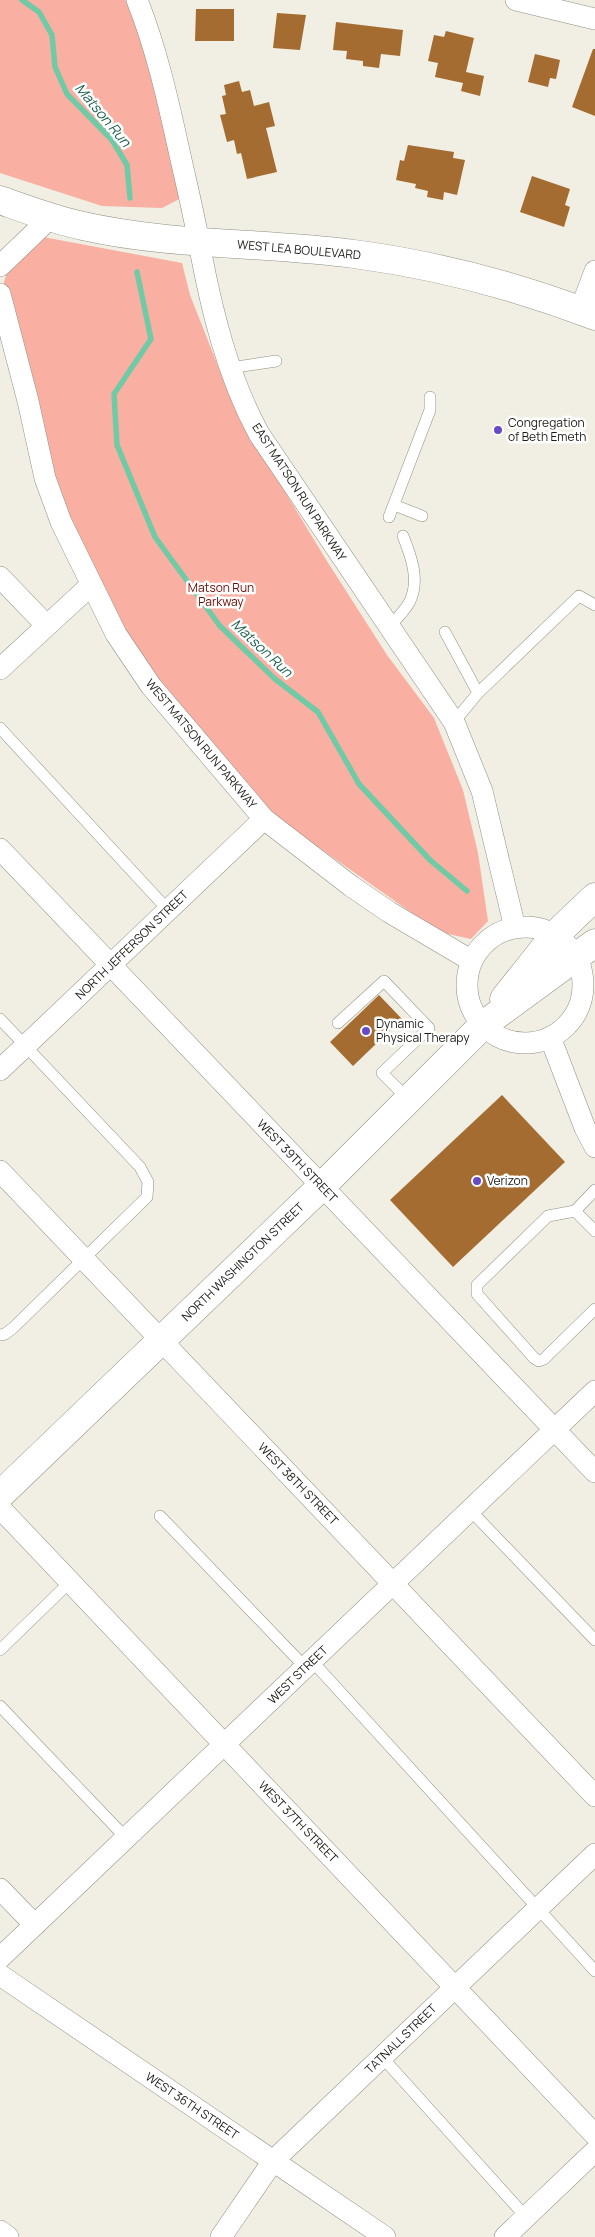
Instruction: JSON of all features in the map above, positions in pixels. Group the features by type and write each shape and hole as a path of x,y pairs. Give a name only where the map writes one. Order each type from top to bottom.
{"main road":[{"name":"WEST LEA BOULEVARD","path":"0,200 50,218 115,232 199,242 317,250 426,266 526,291 588,313"},
{"name":"NORTH WASHINGTON STREET","path":"0,1495 322,1186 483,1025 554,936 595,897"},
{"name":"NORTH WASHINGTON STREET","path":"483,1025 585,951"}],"street":[{"name":"EAST MATSON RUN PARKWAY","path":"137,0 158,60 199,242 204,275 230,368 259,434 388,628 454,722 482,791 515,928"},
{"path":"516,0 595,19"},
{"path":"0,266 50,218"},
{"path":"588,313 595,271"},
{"name":"WEST MATSON RUN PARKWAY","path":"0,294 28,401 45,478 61,522 116,634 151,686 264,819 338,877 374,902 472,961"},
{"path":"0,577 46,625"},
{"path":"0,669 91,584"},
{"name":"NORTH JEFFERSON STREET","path":"0,1070 264,819"},
{"name":"WEST 39TH STREET","path":"0,849 595,1472"},
{"path":"515,928 535,929 554,936 566,945 585,951 582,976 588,994 571,1019 550,1037 533,1042 515,1042 498,1036 483,1025 473,1011 468,995 468,978 472,961 490,940 515,928"},
{"path":"550,1037 593,1139"},
{"name":"WEST 38TH STREET","path":"0,1171 595,1796"},
{"name":"WEST STREET","path":"0,1958 595,1391"},
{"name":"WEST 37TH STREET","path":"0,1508 595,2135"},
{"name":"TATNALL STREET","path":"221,2237 273,2161 595,1854"},
{"path":"0,1889 35,1925"},
{"name":"WEST 36TH STREET","path":"0,1975 385,2237"},
{"path":"505,2237 595,2151"},
{"path":"0,2232 8,2237"}],"lane":[{"path":"230,368 276,360"},
{"path":"389,517 430,410 430,397"},
{"path":"394,505 422,516"},
{"path":"388,628 410,602 414,586 410,554 403,536"},
{"path":"454,722 478,692 579,596 595,605"},
{"path":"445,632 478,692"},
{"path":"0,728 168,910"},
{"path":"338,1024 384,981 429,1028 382,1073 408,1100"},
{"path":"0,1019 140,1167 148,1182 147,1197 13,1328 5,1334 0,1334"},
{"path":"595,1190 575,1211 548,1216 477,1285 476,1294 534,1358 539,1361 544,1359 595,1309"},
{"path":"575,1211 595,1231"},
{"path":"470,1510 595,1640"},
{"path":"160,1516 308,1664 595,1971"},
{"path":"0,1650 70,1582"},
{"path":"0,1706 126,1838"},
{"path":"382,2057 526,2216"}],"green space":[{"path":"0,0 137,0 189,194 162,208 102,206 0,173"},
{"name":"Matson Run Parkway","path":"43,237 182,263 190,295 235,409 325,558 387,655 434,718 463,790 478,853 488,921 471,939 439,932 271,814 180,720 68,536 0,294 8,270"}],"building":[{"path":"196,9 234,9 234,41 195,41"},
{"path":"277,13 306,15 300,50 273,48"},
{"path":"336,22 403,30 400,56 381,54 379,68 363,66 363,61 346,59 347,51 333,50"},
{"path":"446,31 474,38 466,72 484,76 480,96 461,91 463,83 435,77 438,63 428,61 434,35 444,37"},
{"path":"593,49 595,49 595,116 572,107"},
{"path":"535,54 560,60 556,79 550,78 548,87 528,82"},
{"path":"239,81 242,92 250,90 254,106 269,102 275,126 266,128 277,172 247,179 241,153 237,154 234,140 227,142 220,115 226,114 222,96 226,95 224,85"},
{"path":"408,145 454,152 453,158 465,160 457,195 444,192 443,200 427,197 428,191 415,188 416,184 396,180 400,160 404,161"},
{"path":"532,176 570,189 565,205 570,207 564,227 520,212"},
{"name":"Dynamic Physical Therapy","path":"379,995 402,1019 353,1066 330,1042"},
{"name":"Verizon","path":"502,1095 565,1162 453,1267 390,1200"}],"waterway":[{"name":"Matson Run","path":"22,0 39,12 52,35 55,67 67,94 112,140 127,165 130,198"},
{"name":"Matson Run","path":"137,272 151,339 114,394 117,445 155,537 220,626 275,679 318,712 359,784 430,860 467,891"}],"place":[{"name":"Congregation of Beth Emeth","path":"498,430"},
{"name":"Dynamic Physical Therapy","path":"366,1031"},
{"name":"Verizon","path":"477,1181"}]}
